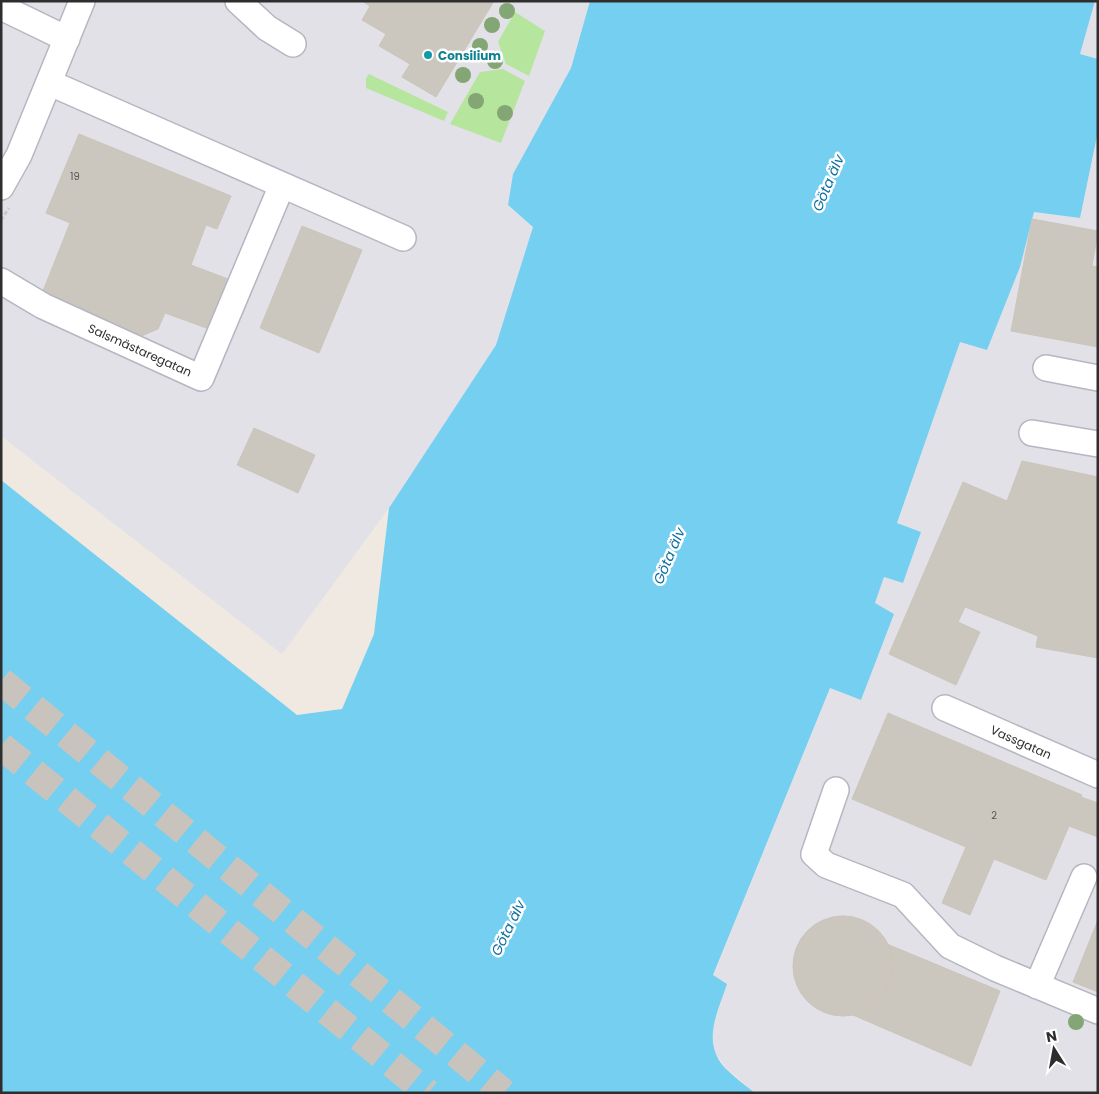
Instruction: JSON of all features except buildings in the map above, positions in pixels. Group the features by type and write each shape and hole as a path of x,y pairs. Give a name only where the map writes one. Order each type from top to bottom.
{"street":[{"path":"1,188 19,155 82,1"},
{"path":"238,1 267,28 292,44"},
{"path":"1,7 67,39"},
{"path":"50,83 403,238"},
{"name":"Salsmästaregatan","path":"1,281 43,306 201,378 282,186"},
{"path":"1046,368 1098,378"},
{"path":"1032,433 1098,444"},
{"name":"Vassgatan","path":"945,708 1098,775"},
{"path":"836,790 814,854 826,865 903,895 950,946 995,968 1098,1011"},
{"path":"1038,986 1084,877"}],"shaded area":[{"path":"1,1 590,1 571,68 513,174 508,205 533,227 496,345 389,508 282,654 1,436"},
{"path":"1095,1 1098,1 1098,59 1080,54"},
{"path":"1098,131 1098,1093 755,1093 725,1067 714,1051 712,1031 727,984 713,976 830,688 861,700 894,614 875,603 884,577 903,583 921,532 897,523 960,341 987,350 1020,267 1034,212 1080,218"}],"green space":[{"path":"515,12 545,31 529,76 506,64 498,42"},
{"path":"503,69 525,81 501,143 450,124 480,72"},
{"path":"369,74 448,112 444,121 366,88 366,78"}],"water":[{"name":"Göta älv","path":"590,1 1095,1 1080,54 1098,59 1098,131 1080,218 1034,212 1020,267 987,350 960,342 897,523 921,532 903,583 884,577 875,603 894,614 861,700 830,688 713,975 727,984 716,1016 713,1037 714,1048 725,1068 755,1093 1,1093 1,480 297,715 342,709 374,634 389,508 496,345 533,227 508,205 513,174 571,68"}],"tunnel":[{"path":"1,681 504,1093"},
{"path":"1,746 428,1093"}],"place":[{"name":"Consilium","path":"428,55"}]}
